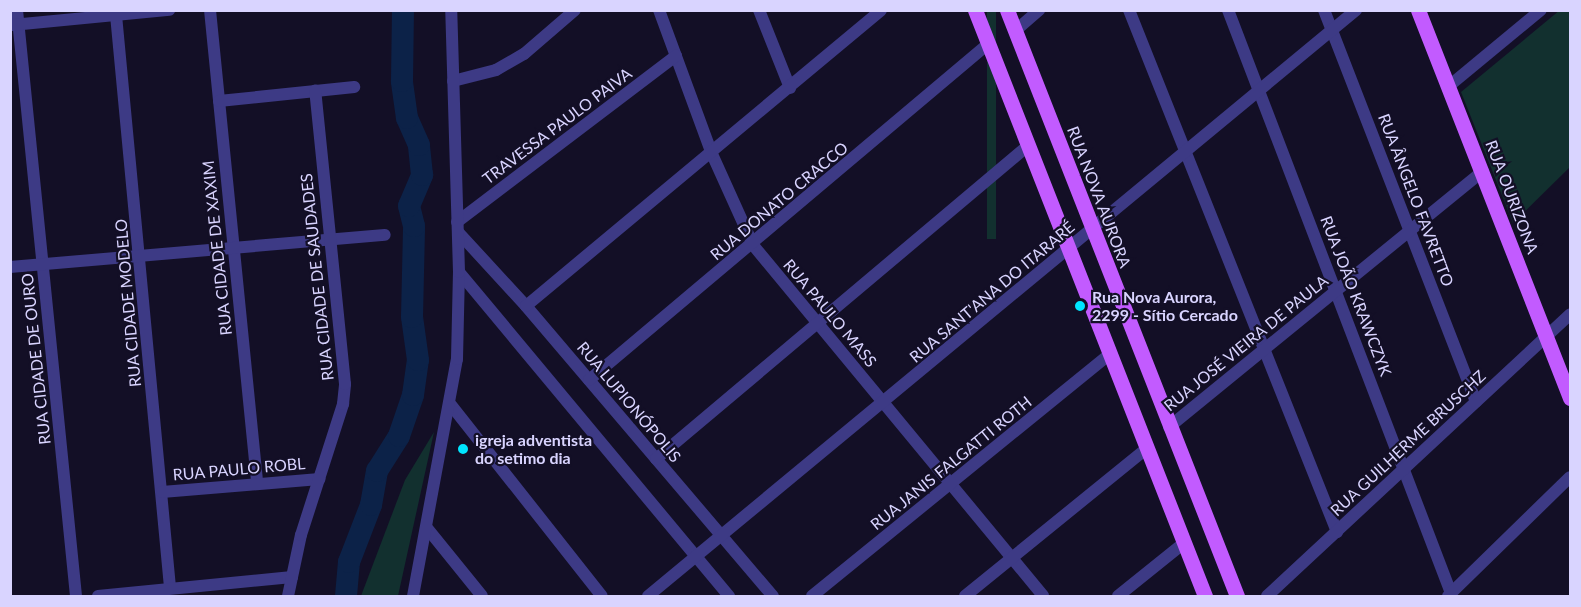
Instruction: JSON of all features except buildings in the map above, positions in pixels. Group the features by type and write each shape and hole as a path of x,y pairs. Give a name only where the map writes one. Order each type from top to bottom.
{"main road":[{"path":"975,10 1205,597"},
{"name":"RUA NOVA AURORA","path":"1007,10 1237,597"},
{"name":"RUA OURIZONA","path":"1418,10 1570,398"}],"street":[{"name":"RUA CIDADE DE OURO","path":"17,10 14,25 43,264 76,597"},
{"path":"14,25 169,10"},
{"name":"RUA CIDADE DE XAXIM","path":"210,10 257,482"},
{"path":"413,597 451,405 457,358 459,272 451,10"},
{"path":"453,81 496,70 524,54 575,10"},
{"name":"RUA PAULO MASS","path":"659,10 712,154 753,245 1043,597"},
{"path":"759,10 790,88"},
{"path":"860,10 866,24"},
{"path":"526,306 712,154 881,10"},
{"path":"1015,31 1040,10"},
{"path":"1129,10 1337,532"},
{"name":"RUA JOÃO KRAWCZYK","path":"1228,10 1336,290 1449,595"},
{"name":"RUA ÂNGELO FAVRETTO","path":"1324,10 1476,402"},
{"name":"RUA SANT'ANA DO ITARARÉ","path":"648,597 884,404 1356,10"},
{"path":"1449,86 1541,10"},
{"name":"RUA CIDADE MODELO","path":"116,15 141,256 170,587"},
{"name":"RUA DONATO CRACCO","path":"589,380 753,245 988,44"},
{"name":"TRAVESSA PAULO PAIVA","path":"458,227 676,56"},
{"path":"219,101 354,87"},
{"name":"RUA CIDADE DE SAUDADES","path":"288,597 319,479 343,404 345,384 328,238 315,91"},
{"path":"656,459 1028,146"},
{"name":"RUA JOSÉ VIEIRA DE PAULA","path":"1169,427 1483,171"},
{"name":"RUA LUPIONÓPOLIS","path":"458,227 773,597"},
{"path":"10,267 328,238 385,235"},
{"path":"459,272 729,597"},
{"name":"RUA GUILHERME BRUSCHZ","path":"1267,597 1570,314"},
{"name":"RUA JANIS FALGATTI ROTH","path":"812,597 1110,354"},
{"path":"451,405 602,597"},
{"path":"966,597 1147,448"},
{"path":"1449,595 1570,477"},
{"name":"RUA PAULO ROBL","path":"162,492 257,482 319,479"},
{"path":"427,528 482,597"},
{"path":"1118,597 1184,543"},
{"path":"98,597 170,587 292,577"}],"green space":[{"path":"1560,10 1570,11 1570,167 1513,223 1461,92"},
{"path":"987,11 996,11 996,239 987,239"},
{"path":"434,432 398,596 361,596 405,480"}],"waterway":[{"path":"346,596 349,562 371,505 377,471 399,436 413,395 418,360 412,317 414,226 409,206 422,175 419,145 407,118 402,81 403,10"}],"place":[{"name":"Rua Nova Aurora, 2299 - Sítio Cercado","path":"1080,306"},
{"name":"igreja adventista do setimo dia","path":"463,449"}]}
